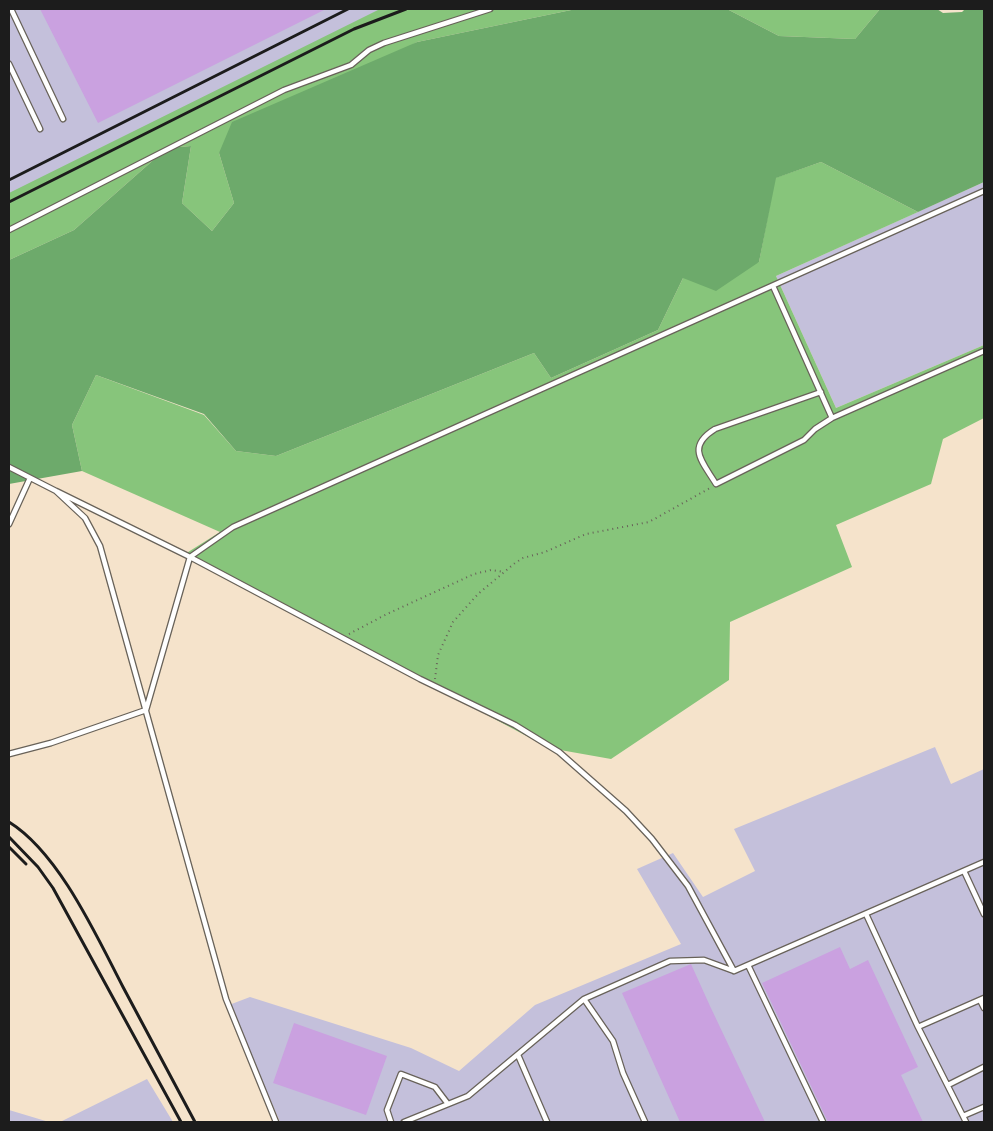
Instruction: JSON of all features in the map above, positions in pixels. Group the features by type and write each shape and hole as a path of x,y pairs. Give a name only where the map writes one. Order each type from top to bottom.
{"lane":[{"path":"10,9 63,119"},
{"path":"9,230 284,90 350,65 369,50 384,43 490,9"},
{"path":"9,64 40,128"},
{"path":"146,710 190,557 232,526 984,191"},
{"path":"773,286 832,418"},
{"path":"821,392 715,428 706,434 697,450 716,484 804,440 815,429 832,418 984,351"},
{"path":"9,467 190,557 436,687 515,724 560,752 626,811 652,839 688,886 734,971"},
{"path":"9,524 30,478"},
{"path":"56,491 85,518 100,546 226,999 276,1122"},
{"path":"9,754 52,743 146,710"},
{"path":"404,1122 468,1096 584,999 670,961 704,960 734,971 984,862"},
{"path":"964,871 984,914"},
{"path":"866,914 918,1027 966,1122"},
{"path":"748,964 823,1122"},
{"path":"584,999 599,1024 613,1041 623,1073 645,1122"},
{"path":"918,1027 982,999 984,1008"},
{"path":"518,1055 547,1122"},
{"path":"948,1085 984,1068"},
{"path":"391,1122 387,1110 401,1074 435,1087 448,1104"},
{"path":"963,1116 984,1107"}],"path":[{"path":"436,687 435,672 438,655 453,622 478,594 523,558 544,552 586,534 649,522 716,484"},
{"path":"343,638 355,629 474,574 491,570 504,572"}],"shaded area":[{"path":"9,9 453,9 9,220"},
{"path":"984,182 984,345 836,408 776,276"},
{"path":"935,747 951,784 984,769 984,1122 280,1122 229,1005 250,997 411,1048 459,1071 535,1005 681,944 637,869 673,853 703,897 755,871 734,829"},
{"path":"147,1079 173,1122 60,1122"},
{"path":"9,1110 49,1122 9,1122"}],"green space":[{"path":"380,9 576,9 417,42 219,153 234,203 212,231 182,203 191,146 167,148 74,230 9,260 9,193"},
{"path":"576,9 727,9 779,36 855,39 880,9 937,9 943,13 962,12 965,9 984,9 984,182 918,212 821,162 776,178 759,262 716,291 683,278 658,330 551,378 534,353 276,456 236,451 204,414 96,375 72,425 82,471 9,484 9,260 74,230 167,148 191,146 182,203 212,231 234,203 219,153 232,122 417,42"},
{"path":"727,9 880,9 855,39 779,36"},
{"path":"821,162 918,212 776,276 836,408 984,345 984,418 943,439 931,484 836,525 852,567 730,622 729,680 611,759 549,748 185,554 220,532 82,471 72,425 96,375 204,415 236,451 276,456 534,353 551,378 658,330 683,278 759,262 775,178"}],"building":[{"path":"40,9 326,9 98,123"},
{"path":"840,947 850,969 868,960 918,1067 901,1075 923,1122 828,1122 762,983"},
{"path":"691,964 765,1122 680,1122 622,993"},
{"path":"294,1023 387,1056 366,1115 273,1083"}],"railway":[{"path":"9,180 348,9"},
{"path":"9,202 354,29 406,9"},
{"path":"9,822 27,836 44,854 75,897 195,1122"},
{"path":"9,837 38,867 53,888 181,1122"},
{"path":"9,847 26,864"}]}
